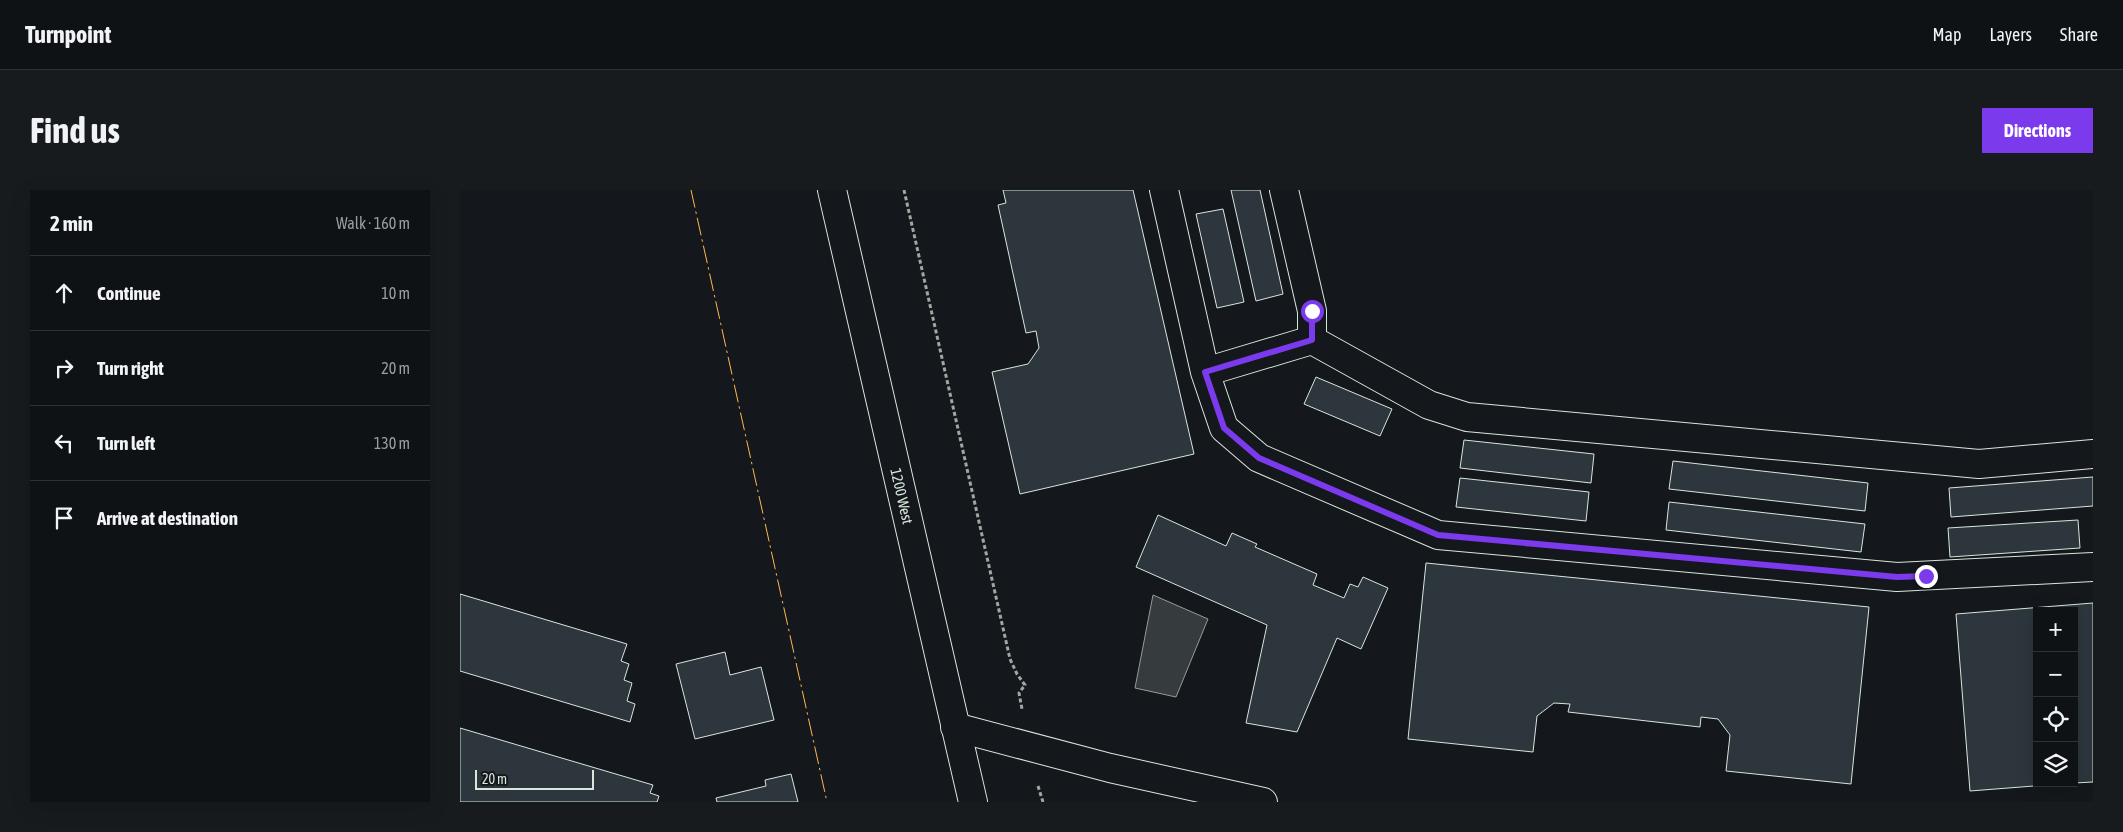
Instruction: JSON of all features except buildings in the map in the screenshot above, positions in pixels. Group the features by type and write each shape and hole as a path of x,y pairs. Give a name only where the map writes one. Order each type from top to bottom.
{"main road":[{"name":"1200 West","path":"832,190 973,802"},
{"path":"1164,190 1205,372 1224,428 1259,458 1438,535 1897,577 2093,567"},
{"path":"1284,190 1312,311 1312,340"},
{"path":"1205,372 1312,340 1429,405 1467,417 1979,464 2093,454"},
{"path":"955,727 1110,768 1262,802"}],"path":[{"path":"904,190 1010,659 1025,685 1019,692"}],"shaded area":[{"path":"1153,595 1208,619 1176,697 1135,688"}],"power":[{"path":"691,190 827,802"}],"route":[{"path":"1312,311 1312,340 1205,372 1224,428 1259,458 1438,535 1897,577 1926,576"}]}
